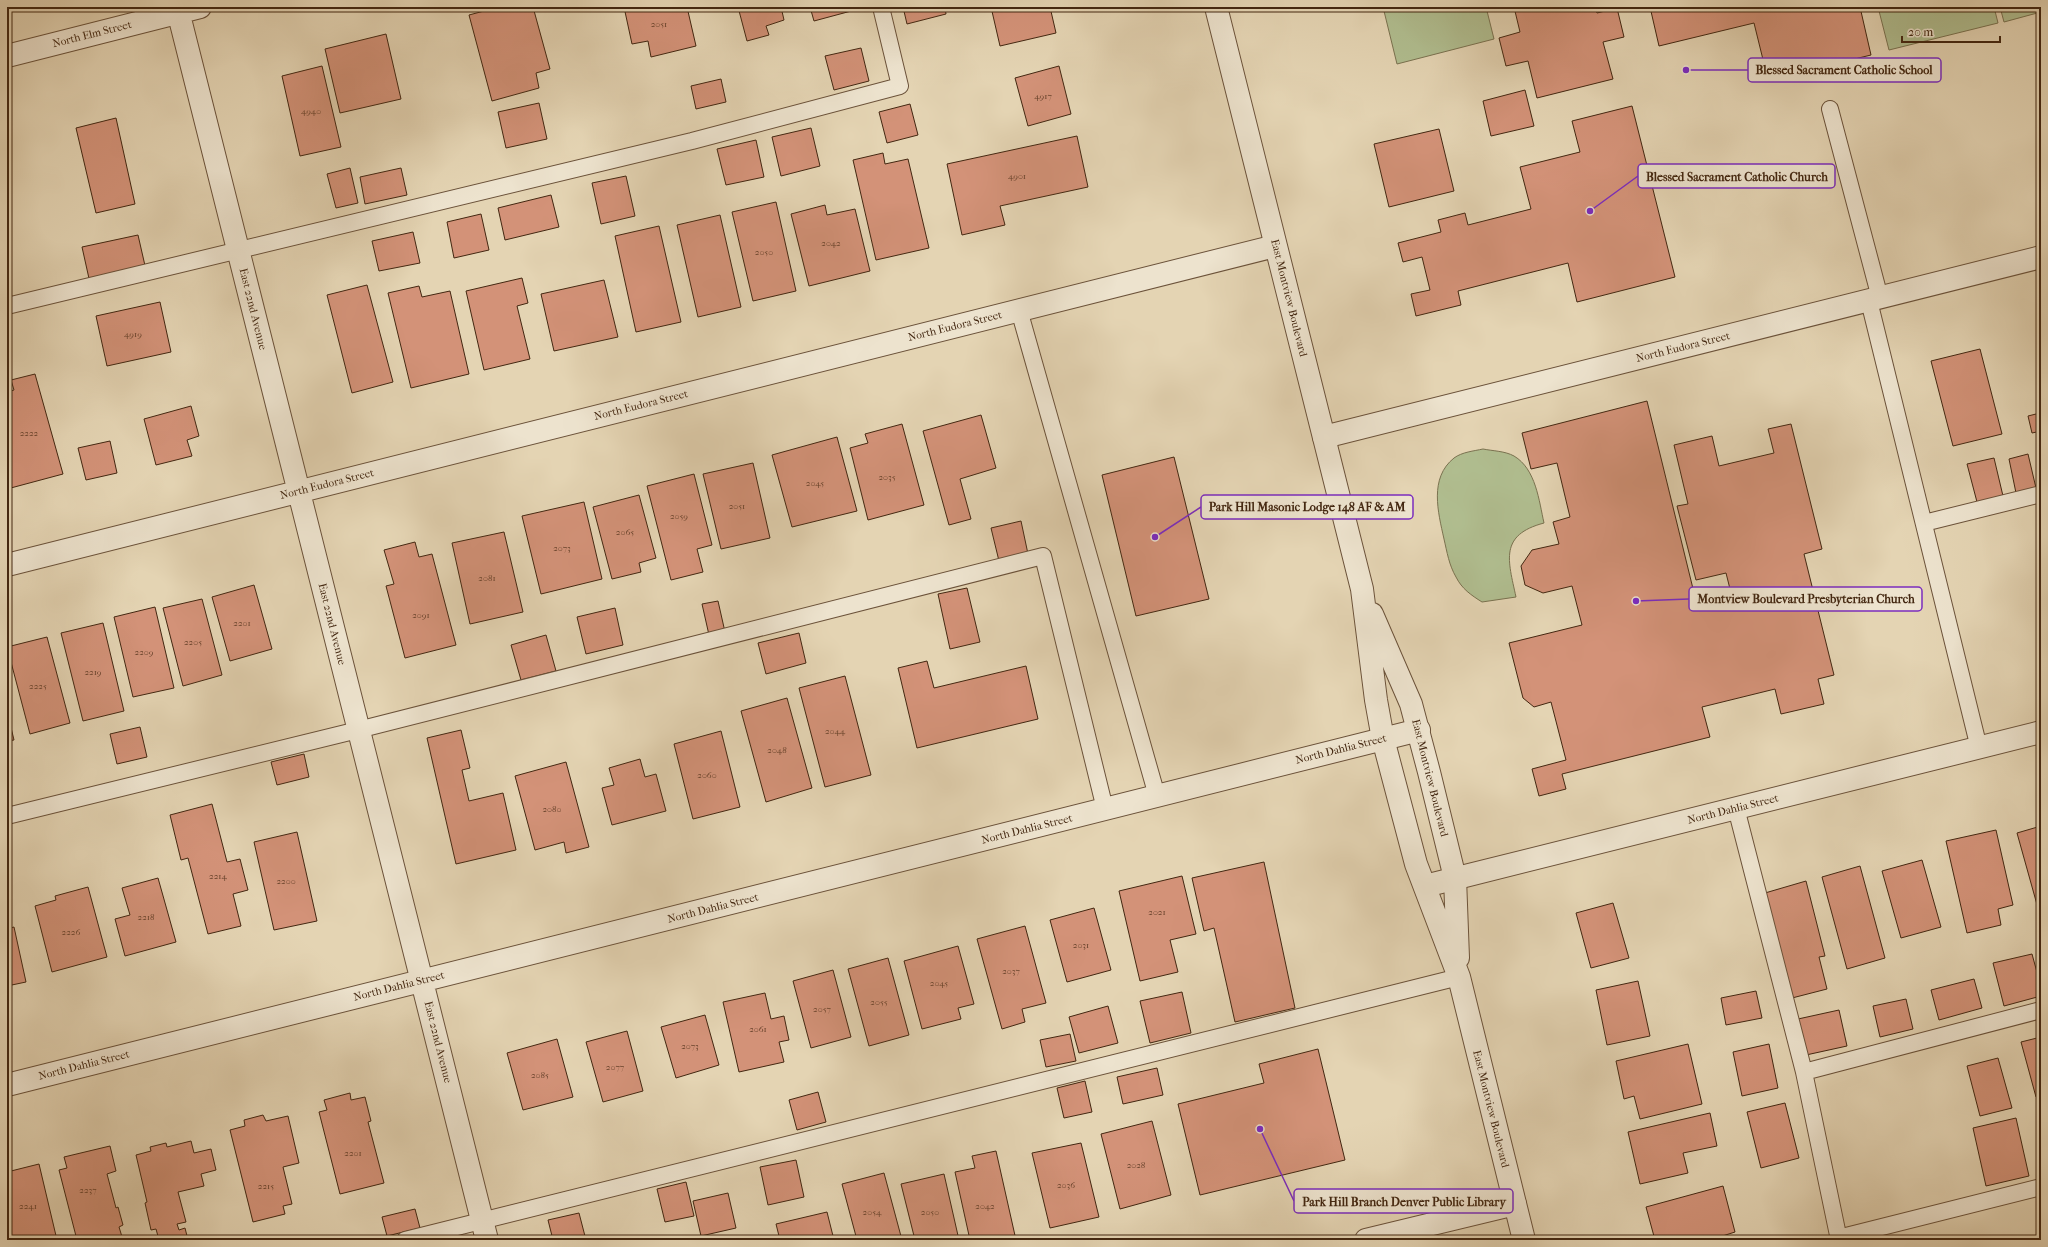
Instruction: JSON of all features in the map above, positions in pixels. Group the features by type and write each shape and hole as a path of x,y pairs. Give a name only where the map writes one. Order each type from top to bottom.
{"street":[{"name":"North Elm Street","path":"7,56 178,10 200,7"},
{"name":"East Montview Boulevard","path":"1216,7 1362,589 1376,700 1383,739 1415,858 1459,977 1524,1240"},
{"name":"East 22nd Avenue","path":"178,10 484,1231"},
{"name":"North Eudora Street","path":"7,565 1275,246"},
{"name":"North Eudora Street","path":"1324,437 2041,258"},
{"name":"East Montview Boulevard","path":"1362,589 1411,704 1419,730 1455,878 1459,977"},
{"name":"North Dahlia Street","path":"7,1085 1419,730"},
{"name":"North Dahlia Street","path":"1425,886 2041,732"},
{"path":"1366,1240 1515,1204"}],"lane":[{"path":"7,306 685,142 900,86 881,7"},
{"path":"1830,108 1875,299 1924,523 1979,748"},
{"path":"1019,310 1157,796"},
{"path":"1924,523 2041,494"},
{"path":"7,816 358,730 1044,556 1105,809"},
{"path":"1736,808 1804,1072 1839,1239 2041,1187"},
{"path":"405,1240 484,1231 1459,977"},
{"path":"1804,1072 2041,1010"}],"green space":[{"path":"1383,7 1486,7 1494,39 1397,64"},
{"path":"1878,7 1994,7 1998,23 1889,50"},
{"path":"2000,7 2041,7 2041,12 2004,22"},
{"path":"1483,449 1499,451 1514,456 1527,469 1535,486 1544,523 1530,528 1520,534 1513,542 1509,560 1516,597 1482,602 1464,588 1458,581 1452,568 1447,554 1437,496 1441,475 1446,466 1457,456"}],"building":[{"path":"499,7 533,7 550,69 536,73 539,88 492,101 469,15"},
{"path":"624,7 687,7 696,46 651,57 648,41 632,44"},
{"path":"738,7 781,7 784,20 766,26 769,35 747,41"},
{"path":"810,7 866,7 814,21"},
{"path":"903,7 945,7 946,14 907,24"},
{"path":"991,7 1050,7 1056,33 1000,46"},
{"path":"1514,7 1595,7 1597,13 1617,8 1624,37 1603,42 1613,79 1537,98 1528,61 1506,66 1499,38 1520,32"},
{"path":"1650,7 1860,7 1871,55 1768,80 1754,23 1659,46"},
{"path":"2041,18 2041,27 2038,28 2037,19"},
{"path":"386,34 401,99 340,113 325,49"},
{"path":"861,48 869,81 834,90 825,56"},
{"path":"322,66 341,147 300,156 282,76"},
{"path":"1059,66 1071,114 1028,126 1015,78"},
{"path":"721,79 726,102 696,109 691,86"},
{"path":"1525,90 1534,126 1491,136 1483,101"},
{"path":"539,103 547,139 506,148 498,112"},
{"path":"910,104 918,135 887,143 879,112"},
{"path":"1632,106 1675,277 1577,302 1568,263 1458,291 1461,305 1416,316 1411,294 1430,290 1422,257 1403,262 1398,243 1441,232 1438,220 1465,213 1468,225 1531,209 1520,167 1580,152 1572,121"},
{"path":"116,118 135,204 96,213 76,128"},
{"path":"811,128 820,166 781,176 772,137"},
{"path":"1439,129 1454,191 1389,207 1374,144"},
{"path":"1077,136 1088,187 1000,206 1005,225 962,235 947,164"},
{"path":"756,140 764,177 726,185 717,149"},
{"path":"883,153 885,164 908,159 929,248 876,260 853,160"},
{"path":"350,168 358,203 336,208 327,174"},
{"path":"401,168 407,195 365,204 360,177"},
{"path":"626,176 635,216 601,224 592,183"},
{"path":"551,195 559,227 505,240 498,208"},
{"path":"776,202 796,291 753,301 732,212"},
{"path":"825,205 827,215 855,209 870,271 809,286 791,214"},
{"path":"481,214 489,250 454,258 447,222"},
{"path":"720,215 741,307 698,317 677,225"},
{"path":"7,218 11,237 7,237"},
{"path":"659,226 681,322 636,332 615,236"},
{"path":"413,232 420,263 379,271 372,241"},
{"path":"138,235 146,270 90,283 82,247"},
{"path":"522,278 528,303 517,306 530,359 484,370 466,291"},
{"path":"604,280 618,337 554,351 541,294"},
{"path":"367,285 393,382 352,393 327,295"},
{"path":"419,286 422,297 450,291 469,374 411,388 388,293"},
{"path":"160,302 171,352 107,366 96,316"},
{"path":"1980,349 2002,434 1953,446 1931,361"},
{"path":"35,374 63,474 7,489 7,392 14,390 11,380"},
{"path":"1647,401 1697,605 1732,597 1726,573 1696,580 1677,506 1688,504 1674,445 1712,436 1719,466 1774,453 1768,429 1791,424 1822,549 1804,554 1834,675 1818,679 1824,704 1781,714 1775,689 1702,707 1710,737 1562,774 1566,789 1539,796 1532,769 1566,760 1551,702 1534,707 1523,698 1509,643 1582,625 1572,586 1543,593 1525,585 1521,566 1532,550 1559,544 1553,522 1570,517 1557,463 1531,469 1522,433"},
{"path":"191,406 199,436 187,440 192,456 156,465 144,419"},
{"path":"2040,413 2041,431 2032,433 2028,416"},
{"path":"981,415 996,468 960,479 971,519 949,525 923,431"},
{"path":"902,424 924,505 868,520 850,448 868,443 865,434"},
{"path":"837,437 857,511 792,527 772,455"},
{"path":"110,441 117,473 86,480 78,448"},
{"path":"2028,454 2036,488 2016,493 2009,459"},
{"path":"1174,457 1209,599 1136,616 1102,475"},
{"path":"1994,458 2003,496 1977,502 1967,464"},
{"path":"753,463 770,538 721,549 703,474"},
{"path":"694,474 712,545 697,549 703,572 671,580 647,486"},
{"path":"639,495 656,558 639,563 641,572 612,579 593,507"},
{"path":"584,502 602,579 541,594 522,516"},
{"path":"1021,521 1028,554 999,561 991,528"},
{"path":"504,532 523,612 470,624 452,543"},
{"path":"415,542 419,557 432,554 456,645 405,658 386,586 394,584 384,550"},
{"path":"254,585 272,649 230,661 212,597"},
{"path":"967,588 980,642 950,649 938,594"},
{"path":"202,599 222,675 183,686 163,608"},
{"path":"718,601 725,632 709,635 702,604"},
{"path":"155,607 174,688 133,697 114,617"},
{"path":"615,608 623,645 586,654 577,617"},
{"path":"103,623 124,711 83,721 61,633"},
{"path":"799,633 806,663 766,674 758,643"},
{"path":"546,635 556,671 521,680 511,645"},
{"path":"47,637 70,723 30,734 7,647"},
{"path":"927,661 934,688 1026,666 1038,719 917,748 898,668"},
{"path":"845,676 871,775 825,787 799,688"},
{"path":"787,698 812,788 766,802 741,711"},
{"path":"7,711 14,740 7,741"},
{"path":"140,727 147,757 117,764 110,734"},
{"path":"461,730 470,768 462,770 469,801 503,793 516,850 456,864 427,738"},
{"path":"721,731 740,807 693,819 674,744"},
{"path":"304,754 309,777 277,785 271,762"},
{"path":"640,759 645,777 656,774 666,811 612,825 602,788 614,785 609,768"},
{"path":"566,762 589,847 566,853 564,842 535,850 515,776"},
{"path":"212,804 227,862 240,859 248,890 233,894 241,926 208,934 188,858 181,860 170,815"},
{"path":"2041,826 2041,919 2017,833"},
{"path":"1996,830 2013,905 1998,909 2001,925 1967,933 1946,841"},
{"path":"297,832 317,921 274,930 254,842"},
{"path":"1922,860 1941,927 1901,938 1882,871"},
{"path":"1264,862 1295,1008 1235,1022 1214,928 1204,931 1192,878"},
{"path":"1860,866 1885,958 1847,969 1822,877"},
{"path":"1182,876 1196,934 1170,940 1178,972 1140,981 1119,891"},
{"path":"158,878 176,942 125,956 115,919 130,915 122,888"},
{"path":"1806,881 1825,956 1819,957 1827,989 1792,998 1765,893"},
{"path":"88,887 107,957 52,972 35,906 56,900 55,896"},
{"path":"1613,903 1629,958 1591,968 1576,913"},
{"path":"1094,908 1111,970 1067,982 1050,920"},
{"path":"1025,926 1046,1003 1022,1009 1025,1022 1002,1029 977,939"},
{"path":"14,927 26,982 7,986 7,929"},
{"path":"958,946 974,1004 958,1008 961,1019 922,1029 904,961"},
{"path":"2032,954 2041,987 2041,996 2004,1006 1993,963"},
{"path":"888,958 909,1035 869,1046 848,969"},
{"path":"833,970 851,1037 811,1048 793,981"},
{"path":"1974,979 1982,1008 1939,1020 1931,990"},
{"path":"1638,981 1650,1036 1607,1045 1596,990"},
{"path":"1756,991 1762,1018 1726,1025 1721,998"},
{"path":"1182,992 1191,1033 1150,1043 1140,1001"},
{"path":"765,993 771,1019 784,1016 789,1040 779,1042 784,1062 739,1072 723,1002"},
{"path":"1906,999 1913,1029 1880,1037 1873,1006"},
{"path":"1108,1006 1118,1043 1079,1053 1069,1017"},
{"path":"1839,1010 1847,1046 1806,1055 1798,1019"},
{"path":"705,1015 719,1065 676,1078 661,1027"},
{"path":"627,1031 643,1091 603,1102 586,1042"},
{"path":"1070,1034 1076,1061 1046,1067 1040,1040"},
{"path":"2041,1037 2041,1095 2036,1097 2021,1042"},
{"path":"557,1039 573,1097 523,1110 507,1053"},
{"path":"1688,1044 1702,1104 1640,1119 1634,1096 1624,1099 1616,1061"},
{"path":"1769,1044 1778,1088 1742,1096 1733,1052"},
{"path":"1318,1049 1345,1160 1200,1195 1178,1104 1264,1083 1259,1064"},
{"path":"1998,1058 2012,1108 1980,1116 1967,1066"},
{"path":"1157,1068 1163,1095 1123,1104 1117,1077"},
{"path":"1085,1081 1092,1112 1064,1118 1057,1088"},
{"path":"818,1092 826,1122 797,1130 789,1100"},
{"path":"350,1093 351,1100 365,1097 371,1121 368,1122 384,1183 340,1194 319,1112 327,1110 324,1100"},
{"path":"1785,1103 1799,1158 1761,1168 1747,1112"},
{"path":"1710,1113 1717,1146 1683,1153 1688,1173 1640,1184 1628,1132"},
{"path":"263,1115 266,1121 288,1116 299,1163 283,1167 292,1204 283,1206 285,1214 253,1222 230,1130 245,1126 244,1120"},
{"path":"2016,1118 2029,1176 1986,1186 1973,1128"},
{"path":"1152,1121 1171,1195 1120,1209 1101,1134"},
{"path":"191,1141 194,1153 211,1149 216,1170 201,1174 204,1186 178,1192 186,1222 177,1224 179,1230 185,1228 188,1240 159,1240 156,1229 151,1230 145,1203 147,1202 136,1155 151,1151 150,1147 166,1143 167,1147"},
{"path":"1081,1143 1099,1217 1050,1228 1032,1153"},
{"path":"110,1146 116,1171 107,1174 116,1208 118,1207 123,1225 119,1227 123,1240 77,1240 59,1170 67,1168 64,1157"},
{"path":"996,1151 1016,1240 970,1240 955,1172 975,1168 972,1156"},
{"path":"796,1160 804,1197 768,1205 760,1167"},
{"path":"39,1164 57,1240 7,1240 7,1172"},
{"path":"884,1173 902,1240 857,1240 842,1184"},
{"path":"944,1174 959,1240 915,1240 901,1184"},
{"path":"686,1182 694,1216 665,1222 657,1189"},
{"path":"1723,1186 1735,1232 1710,1240 1655,1240 1646,1207"},
{"path":"728,1193 736,1228 701,1236 693,1201"},
{"path":"415,1209 420,1228 387,1236 382,1217"},
{"path":"827,1212 834,1240 780,1240 776,1224"},
{"path":"579,1213 586,1240 553,1240 548,1220"}],"place":[{"name":"Blessed Sacrament Catholic School","path":"1686,70"},
{"name":"Blessed Sacrament Catholic Church","path":"1590,211"},
{"name":"Park Hill Masonic Lodge 148 AF & AM","path":"1155,537"},
{"name":"Montview Boulevard Presbyterian Church","path":"1636,601"},
{"name":"Park Hill Branch Denver Public Library","path":"1260,1129"}]}
